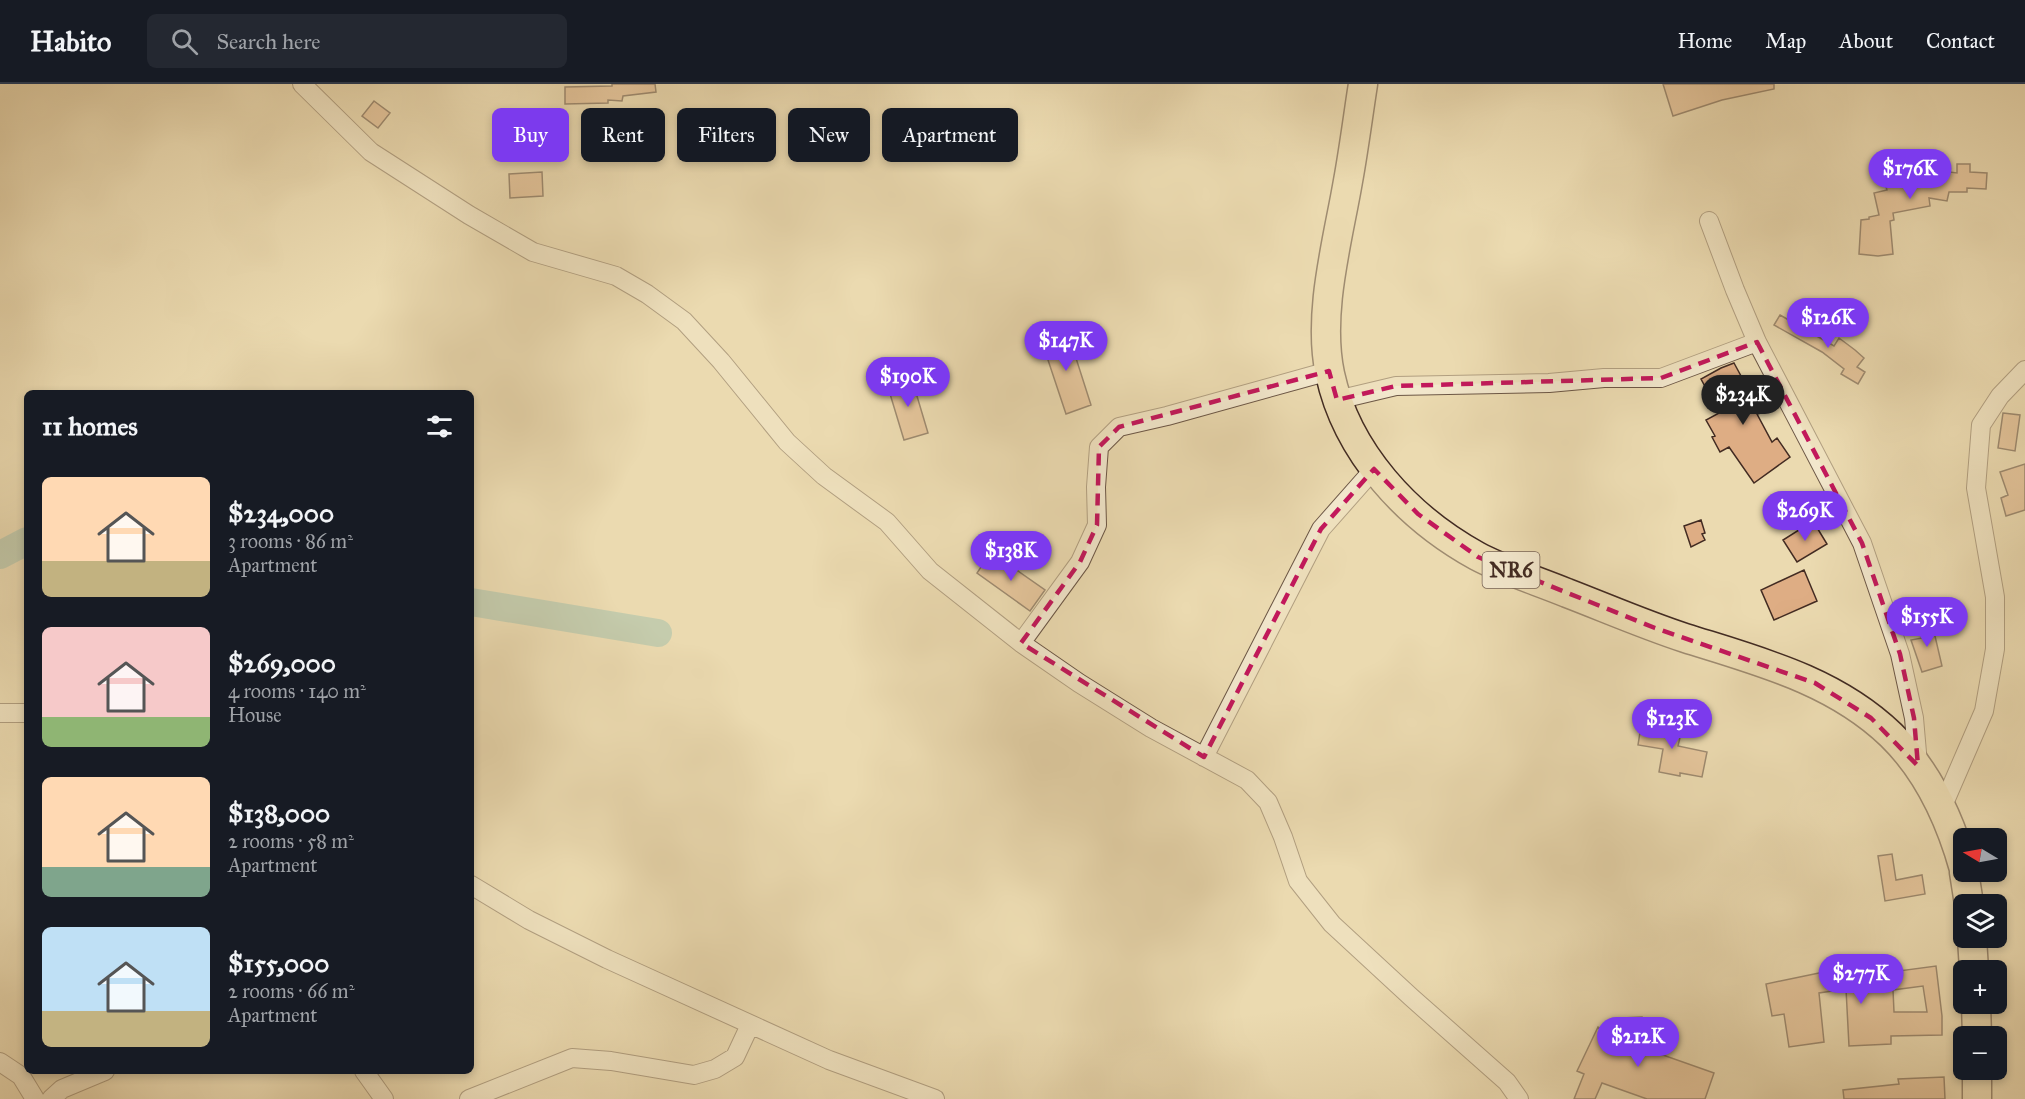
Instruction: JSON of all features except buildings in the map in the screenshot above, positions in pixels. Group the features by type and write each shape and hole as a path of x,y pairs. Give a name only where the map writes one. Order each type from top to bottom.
{"main road":[{"name":"NR6","path":"1362,84 1330,286 1327,330 1329,371 1337,400 1374,469 1396,495 1418,514 1443,534 1478,556 1654,628 1744,655 1815,683 1871,718 1892,736 1918,765 1953,833"},
{"path":"1977,1080 1977,1099"}],"street":[{"path":"302,84 371,152 469,215 532,252 616,276 684,321 721,361 787,442 824,476 887,522 930,571 1021,643 1097,694 1247,780 1268,802 1298,881 1332,924 1507,1082 1519,1099"},
{"path":"1708,221 1734,290 1757,342 1862,543 1900,654 1914,718 1918,765"},
{"path":"1337,400 1396,386 1661,378 1757,342"},
{"path":"1942,808 1984,711 1995,649 1995,597 1976,488 1981,425 2000,396 2025,370"},
{"path":"1021,643 1085,553 1097,525 1096,487 1099,447 1119,426 1167,416 1329,371"},
{"path":"1204,757 1321,529 1374,469"},
{"path":"0,713 24,713"},
{"path":"474,887 529,920 750,1025 829,1060 935,1099"},
{"path":"469,1099 572,1058 611,1061 694,1075 714,1069 735,1057 750,1025"},
{"path":"0,1062 21,1076 35,1099"},
{"path":"51,1099 62,1089 98,1074"},
{"path":"366,1074 384,1099"}],"highlighted area":[{"path":"1757,342 1862,543 1900,654 1914,718 1918,766 1871,718 1815,683 1655,628 1478,557 1418,514 1374,469 1321,529 1204,757 1021,643 1080,562 1097,525 1099,447 1119,427 1329,371 1337,400 1396,386 1661,378"}],"waterway":[{"path":"0,555 24,543"},
{"path":"474,602 658,633"}]}
